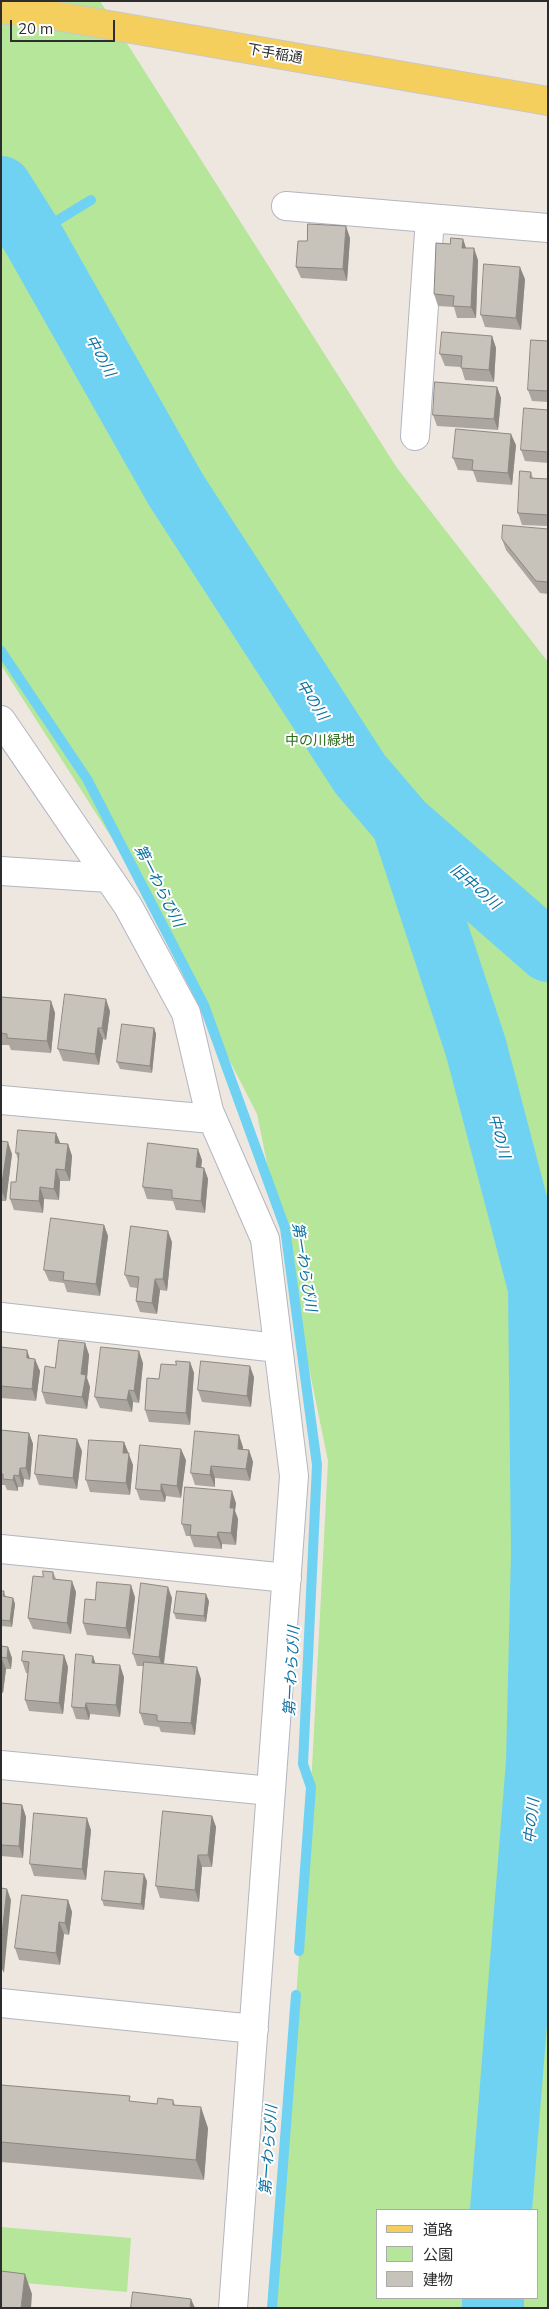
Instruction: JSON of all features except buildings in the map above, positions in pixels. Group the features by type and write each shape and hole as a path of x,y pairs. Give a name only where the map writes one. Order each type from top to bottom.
{"main road":[{"name":"下手稲通","path":"1,9 51,15 548,101"}],"street":[{"path":"286,206 548,228"},
{"path":"415,436 430,218"},
{"path":"1,720 128,906 186,1013 212,1119 265,1239 294,1476 233,2308"},
{"path":"1,871 109,878"},
{"path":"1,1100 212,1119"},
{"path":"1,1317 278,1348"},
{"path":"1,1549 287,1578"},
{"path":"1,1765 271,1791"},
{"path":"1,2003 254,2029"}],"green space":[{"name":"中の川緑地","path":"1,1 100,1 397,468 548,662 548,2308 274,2308 311,1787 328,1461 257,1114 131,868 1,665"},
{"path":"1,2227 131,2238 127,2292 1,2281"}],"waterway":[{"name":"中の川","path":"1,187 32,236 176,490 360,774 402,823 476,1048 539,1288 542,1553 537,1762 501,2209"},
{"path":"32,236 91,200"},
{"name":"第一わらび川","path":"1,651 87,779 204,1005 285,1228 317,1465 303,1764 311,1787 299,1951"},
{"name":"旧中の川","path":"402,823 548,951"},
{"name":"第一わらび川","path":"272,2308 296,1995"},
{"name":"中の川","path":"493,2299 493,2308"}]}
